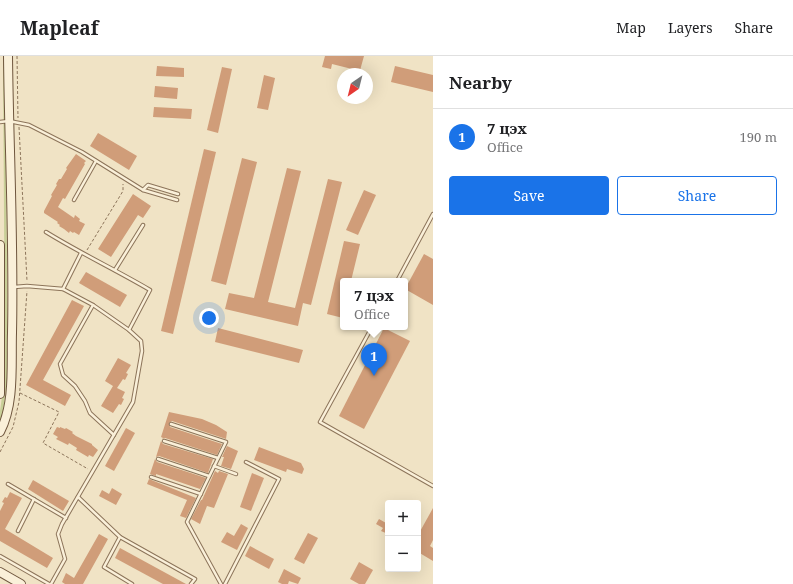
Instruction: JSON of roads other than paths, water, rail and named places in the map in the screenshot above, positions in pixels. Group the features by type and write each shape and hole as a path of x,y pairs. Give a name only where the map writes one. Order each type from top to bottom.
{"street":[{"path":"0,432 4,424 10,398 13,287 8,56"},
{"path":"0,245 0,394"},
{"path":"0,572 21,584"}],"lane":[{"path":"0,122 9,121 29,124 82,152 143,190 177,200"},
{"path":"74,200 96,161"},
{"path":"143,190 148,185 178,194"},
{"path":"399,278 433,214"},
{"path":"115,270 143,225"},
{"path":"46,232 81,253 150,290 129,330"},
{"path":"63,289 81,253"},
{"path":"0,556 50,584 65,559 58,534 133,402 142,351 141,341 129,330 93,305 63,289 27,286 13,287"},
{"path":"93,305 60,364 63,375 75,386 86,401 90,413 114,436"},
{"path":"370,330 320,422 433,486"},
{"path":"171,424 226,442 187,522 221,584"},
{"path":"164,441 218,458"},
{"path":"158,459 209,476"},
{"path":"225,584 279,479 246,462"},
{"path":"214,466 236,474"},
{"path":"151,477 201,494"},
{"path":"8,484 66,518"},
{"path":"78,498 120,537 195,579 191,584"},
{"path":"18,530 34,499"},
{"path":"120,537 104,567 132,584"}],"place":[{"name":"7 цэх","path":"374,376"}]}
